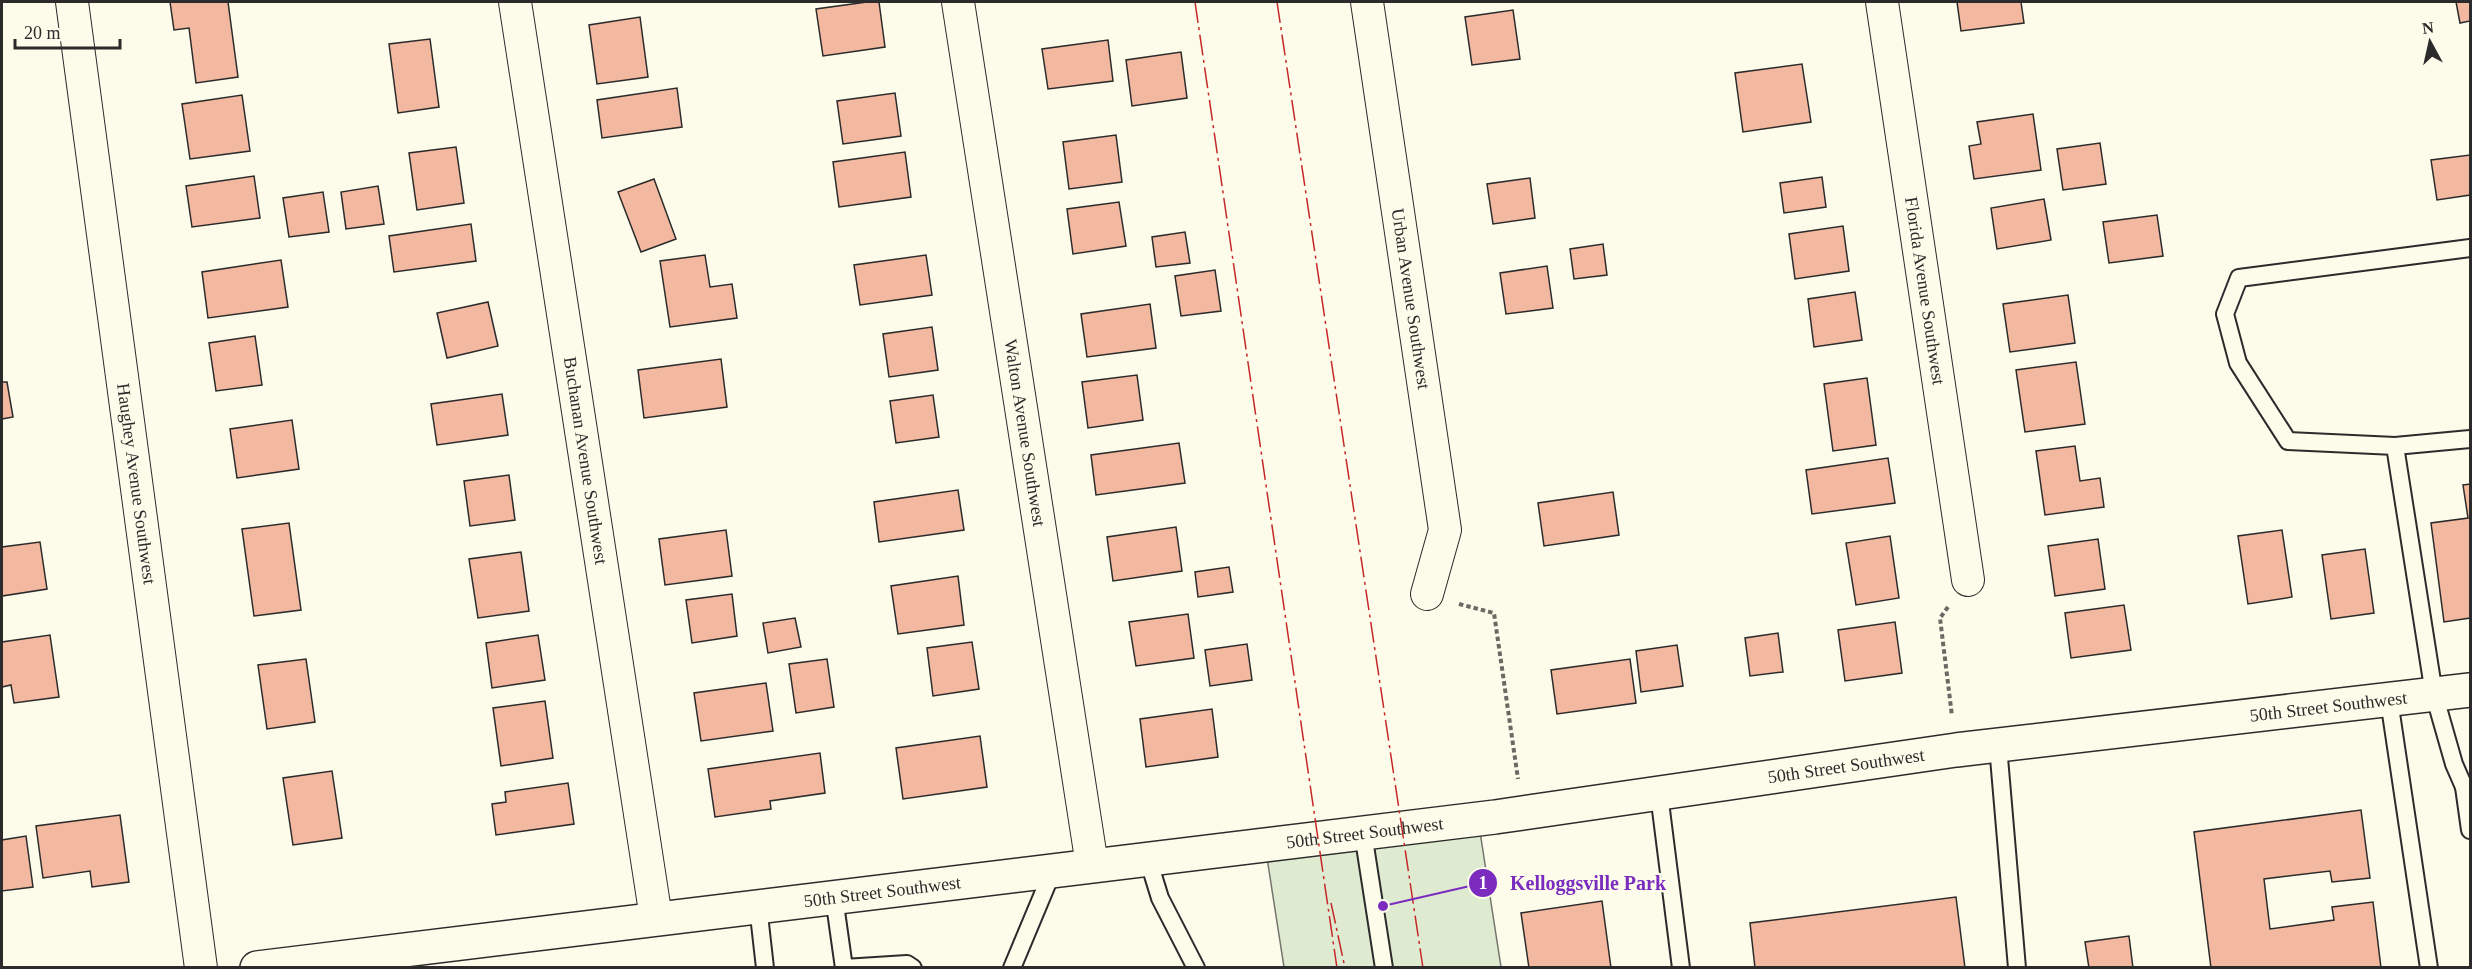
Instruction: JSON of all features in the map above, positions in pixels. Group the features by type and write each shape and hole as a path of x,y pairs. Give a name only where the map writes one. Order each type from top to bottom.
{"street":[{"name":"Haughey Avenue Southwest","path":"72,2 201,968"},
{"name":"Buchanan Avenue Southwest","path":"515,2 656,918"},
{"name":"Walton Avenue Southwest","path":"958,2 1092,865"},
{"name":"Urban Avenue Southwest","path":"1367,2 1444,530 1427,594"},
{"name":"Florida Avenue Southwest","path":"1882,2 1968,580"},
{"name":"50th Street Southwest","path":"257,968 1524,813 1956,750 2470,690"}],"lane":[{"path":"2470,248 2239,278 2225,314 2238,363 2288,441 2395,446 2470,439"},
{"path":"2395,446 2434,694 2454,764 2467,786 2470,830"},
{"path":"2389,699 2429,968"},
{"path":"1998,746 2017,968"},
{"path":"1659,794 1682,968"},
{"path":"1363,833 1384,968"},
{"path":"1148,859 1160,898 1196,968"},
{"path":"1012,968 1053,870"},
{"path":"834,897 843,968 907,964 913,968"},
{"path":"758,906 765,968"}],"path":[{"path":"1956,750 1940,618 1968,580"},
{"path":"1427,594 1494,613 1524,813"}],"green space":[{"path":"1478,819 1501,967 1284,967 1265,845"}],"building":[{"path":"170,2 228,2 238,77 196,83 189,28 174,30"},
{"path":"879,2 885,47 823,56 816,9"},
{"path":"1957,2 2021,2 2024,23 1961,31"},
{"path":"2456,2 2470,2 2470,21 2460,23"},
{"path":"1513,10 1520,59 1472,65 1465,17"},
{"path":"640,17 648,77 597,84 589,25"},
{"path":"430,39 439,107 398,113 389,44"},
{"path":"1108,40 1113,81 1048,89 1042,49"},
{"path":"1181,52 1187,98 1132,106 1126,60"},
{"path":"1802,64 1811,122 1743,132 1735,73"},
{"path":"677,88 682,127 602,138 597,100"},
{"path":"895,93 901,136 843,144 837,101"},
{"path":"242,95 250,151 190,159 182,104"},
{"path":"2033,114 2041,170 1974,179 1969,146 1981,144 1977,122"},
{"path":"1116,135 1122,182 1069,189 1063,142"},
{"path":"2100,143 2106,184 2063,190 2057,149"},
{"path":"456,147 464,203 417,210 409,153"},
{"path":"905,152 911,197 839,207 833,162"},
{"path":"2470,155 2470,195 2437,200 2431,160"},
{"path":"254,176 260,218 192,227 186,186"},
{"path":"1822,177 1826,207 1784,213 1780,183"},
{"path":"1530,178 1535,218 1493,224 1487,184"},
{"path":"654,179 676,239 641,252 618,192"},
{"path":"378,186 384,224 346,229 341,192"},
{"path":"323,192 329,232 289,237 283,198"},
{"path":"2044,199 2051,240 1997,249 1991,208"},
{"path":"1119,202 1126,246 1073,254 1067,209"},
{"path":"2157,215 2163,256 2109,263 2103,222"},
{"path":"471,224 476,261 394,272 389,236"},
{"path":"1843,226 1849,271 1795,279 1789,234"},
{"path":"1185,232 1190,263 1156,267 1152,237"},
{"path":"1603,244 1607,275 1574,279 1570,249"},
{"path":"705,255 710,287 732,284 737,318 670,327 660,261"},
{"path":"926,255 932,295 860,305 854,265"},
{"path":"281,260 288,307 208,318 202,272"},
{"path":"1547,266 1553,308 1506,314 1500,273"},
{"path":"1215,270 1221,311 1181,316 1175,276"},
{"path":"1855,292 1862,340 1814,347 1808,299"},
{"path":"2068,295 2075,343 2010,352 2003,304"},
{"path":"488,302 498,346 447,358 437,313"},
{"path":"1150,304 1156,348 1087,357 1081,314"},
{"path":"932,327 938,370 889,377 883,334"},
{"path":"255,336 262,385 216,391 209,343"},
{"path":"721,359 727,407 644,418 638,370"},
{"path":"2076,362 2085,424 2025,432 2016,370"},
{"path":"1137,375 1143,420 1088,428 1082,382"},
{"path":"1867,378 1876,445 1833,451 1824,384"},
{"path":"2,382 7,382 13,417 2,419"},
{"path":"502,394 508,435 437,445 431,404"},
{"path":"933,395 939,437 896,443 890,401"},
{"path":"292,420 299,469 237,478 230,429"},
{"path":"1179,443 1185,483 1096,495 1091,455"},
{"path":"2075,446 2080,481 2100,478 2104,507 2045,515 2036,451"},
{"path":"1888,458 1895,503 1812,514 1806,470"},
{"path":"509,475 515,520 470,526 464,481"},
{"path":"2470,484 2470,618 2444,622 2431,523 2468,518 2463,485"},
{"path":"958,490 964,530 879,542 874,502"},
{"path":"1613,492 1619,535 1544,546 1538,503"},
{"path":"289,523 301,610 254,616 242,529"},
{"path":"1176,527 1182,571 1113,581 1107,537"},
{"path":"726,530 732,576 665,585 659,539"},
{"path":"2282,530 2292,597 2248,604 2238,536"},
{"path":"1890,536 1899,598 1856,605 1846,543"},
{"path":"2098,539 2105,589 2055,596 2048,546"},
{"path":"40,542 47,589 2,596 2,547"},
{"path":"2365,549 2374,613 2331,619 2322,555"},
{"path":"521,552 529,611 478,618 469,559"},
{"path":"1229,567 1233,592 1198,597 1195,572"},
{"path":"958,576 964,625 898,634 891,586"},
{"path":"732,594 737,636 692,643 686,600"},
{"path":"2124,605 2131,650 2071,658 2065,613"},
{"path":"1188,614 1194,658 1136,666 1129,622"},
{"path":"795,618 801,647 768,653 763,623"},
{"path":"1895,622 1902,673 1845,681 1838,630"},
{"path":"1778,633 1783,672 1750,676 1745,638"},
{"path":"50,635 59,697 14,703 11,685 2,687 2,642"},
{"path":"538,635 545,680 492,688 486,643"},
{"path":"972,642 979,689 933,696 927,648"},
{"path":"1247,644 1252,680 1210,686 1205,650"},
{"path":"1677,645 1683,686 1641,692 1636,651"},
{"path":"306,659 315,722 267,729 258,665"},
{"path":"827,659 834,707 796,713 789,664"},
{"path":"1630,659 1636,703 1557,714 1551,670"},
{"path":"766,683 773,731 701,741 694,693"},
{"path":"545,701 553,758 501,766 493,708"},
{"path":"1212,709 1218,757 1146,767 1140,719"},
{"path":"980,736 987,787 903,799 896,748"},
{"path":"820,753 825,793 770,801 771,809 715,817 708,769"},
{"path":"332,771 342,838 293,845 283,778"},
{"path":"568,783 574,824 496,835 492,804 506,802 505,792"},
{"path":"2361,810 2370,878 2332,882 2330,871 2264,879 2270,929 2334,920 2332,907 2373,902 2381,968 2211,968 2194,832"},
{"path":"120,815 129,882 92,887 90,871 43,878 36,826"},
{"path":"26,836 33,887 2,891 2,840"},
{"path":"1956,897 1965,968 1755,968 1750,923"},
{"path":"1602,901 1611,968 1529,968 1521,913"},
{"path":"2129,936 2133,968 2089,968 2085,942"}],"power":[{"path":"1195,2 1337,968"},
{"path":"1277,2 1423,968"},
{"path":"1331,903 1345,968"}],"place":[{"name":"Kelloggsville Park","path":"1383,906"}]}
